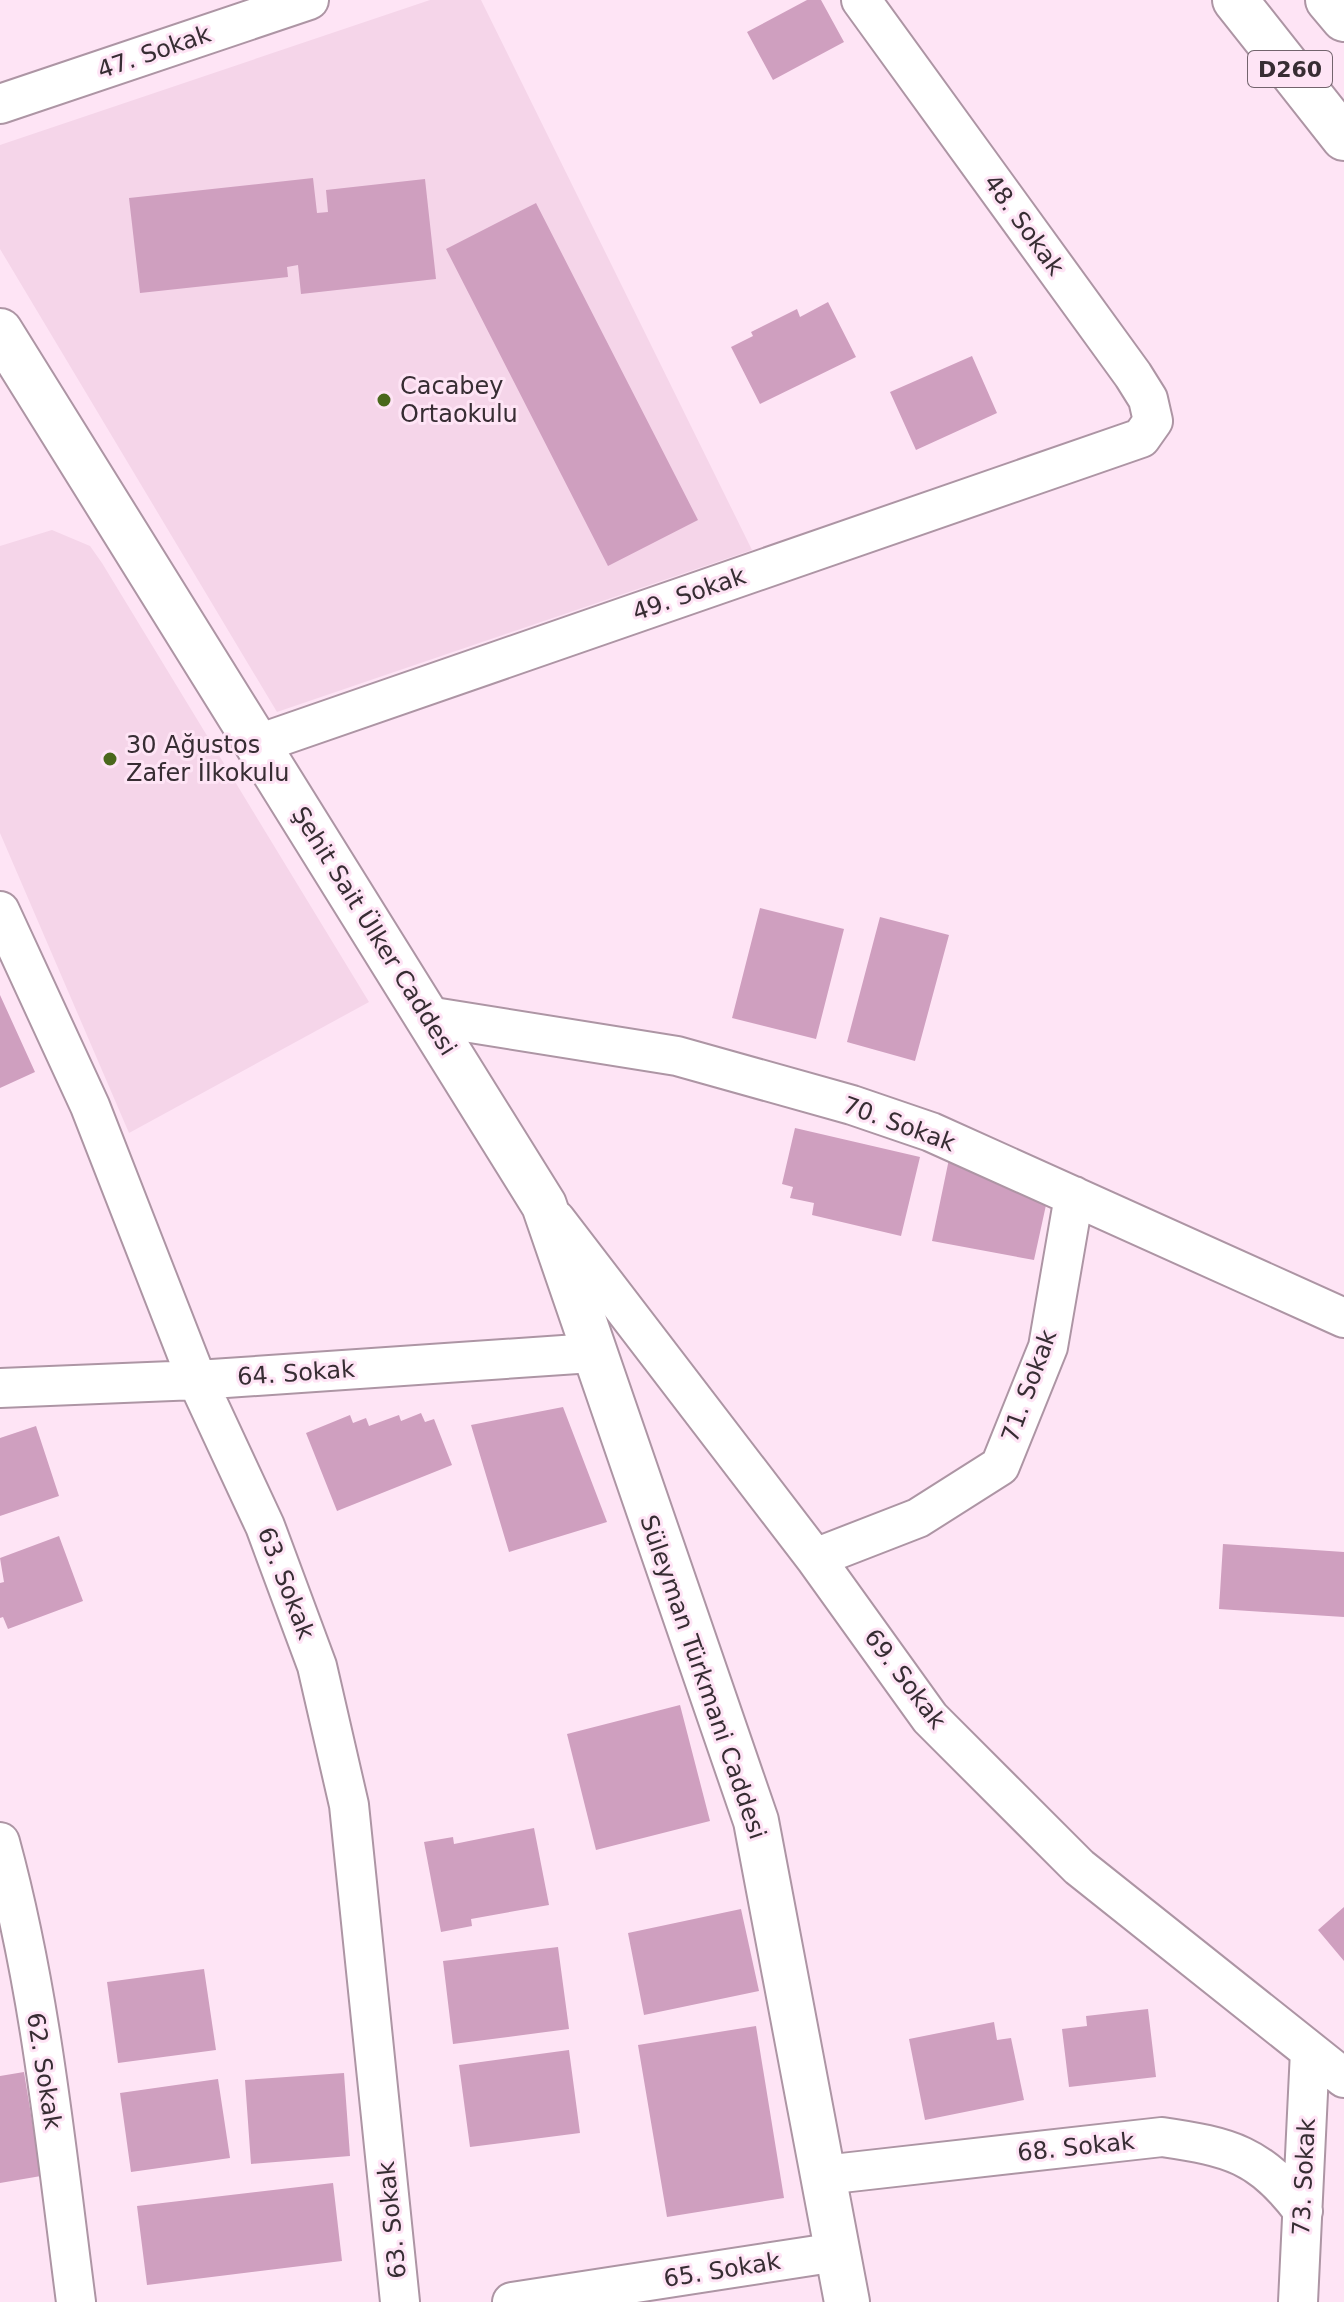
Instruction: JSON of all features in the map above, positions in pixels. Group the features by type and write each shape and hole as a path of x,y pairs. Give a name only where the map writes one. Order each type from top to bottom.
{"main road":[{"name":"D260","path":"1235,0 1344,138"},
{"name":"D260","path":"1328,0 1344,19"},
{"name":"Şehit Sait Ülker Caddesi","path":"0,331 544,1205"},
{"name":"Süleyman Türkmani Caddesi","path":"544,1205 592,1353 756,1821 847,2302"}],"street":[{"name":"47. Sokak","path":"0,104 309,0"},
{"name":"48. Sokak","path":"861,0 1148,399 1153,421 1141,438 1121,443"},
{"name":"49. Sokak","path":"258,744 1121,443"},
{"name":"63. Sokak","path":"0,911 90,1106 197,1380 265,1526 317,1666 346,1790 400,2302"},
{"name":"70. Sokak","path":"427,1016 662,1053 753,1077 931,1132 1344,1318"},
{"name":"71. Sokak","path":"815,1558 918,1518 1000,1466 1048,1347 1074,1196"},
{"name":"69. Sokak","path":"544,1205 815,1558 930,1718 1079,1867 1344,2078"},
{"name":"64. Sokak","path":"0,1388 197,1380 592,1353"},
{"name":"62. Sokak","path":"0,1842 21,1926 49,2094 76,2302"},
{"name":"73. Sokak","path":"1298,2302 1310,2051"},
{"name":"68. Sokak","path":"824,2175 1162,2137 1216,2145 1249,2159 1279,2179 1303,2211"},
{"name":"65. Sokak","path":"512,2302 837,2252"}],"shaded area":[{"name":"Cacabey Ortaokulu","path":"430,0 481,0 752,550 277,712 0,249 0,145"},
{"name":"30 Ağustos Zafer İlkokulu","path":"52,530 90,546 102,563 369,1002 129,1133 0,833 0,546"}],"building":[{"path":"807,0 821,0 844,42 773,80 747,32"},
{"path":"313,178 317,213 328,212 326,190 425,179 436,279 301,294 298,265 287,267 288,277 140,293 129,198"},
{"path":"536,203 698,520 608,566 446,249"},
{"path":"828,302 856,357 760,404 731,347 753,336 751,332 797,309 800,317"},
{"path":"972,356 997,413 916,450 890,392"},
{"path":"760,908 844,929 816,1039 732,1018"},
{"path":"880,917 949,935 915,1061 847,1042"},
{"path":"0,995 35,1072 0,1088"},
{"path":"795,1128 920,1157 901,1236 812,1215 814,1203 790,1198 793,1187 782,1184"},
{"path":"949,1159 994,1173 1046,1205 1034,1260 932,1241"},
{"path":"563,1407 607,1522 509,1552 471,1425"},
{"path":"421,1413 425,1422 434,1419 452,1465 337,1511 306,1433 350,1415 353,1423 366,1418 369,1426 399,1415 401,1421"},
{"path":"36,1426 59,1496 0,1516 0,1438"},
{"path":"59,1536 83,1601 8,1629 3,1617 0,1618 0,1583 4,1582 0,1558"},
{"path":"1223,1544 1344,1552 1344,1617 1219,1609"},
{"path":"680,1705 710,1821 596,1850 567,1734"},
{"path":"534,1828 549,1905 471,1919 472,1926 441,1932 424,1842 453,1837 454,1844"},
{"path":"1344,1907 1344,1961 1318,1930"},
{"path":"741,1909 759,1991 644,2015 628,1933"},
{"path":"558,1947 569,2029 453,2044 443,1961"},
{"path":"204,1969 216,2050 118,2063 107,1982"},
{"path":"1148,2009 1156,2077 1069,2087 1062,2029 1087,2026 1086,2016"},
{"path":"994,2022 997,2040 1011,2038 1024,2100 925,2120 909,2039"},
{"path":"756,2026 784,2198 667,2217 638,2045"},
{"path":"569,2050 580,2133 470,2147 459,2065"},
{"path":"24,2072 41,2176 0,2183 0,2076"},
{"path":"344,2073 350,2156 251,2164 245,2080"},
{"path":"218,2079 230,2158 131,2172 120,2093"},
{"path":"333,2183 342,2261 147,2285 137,2206"}],"place":[{"name":"Cacabey Ortaokulu","path":"384,400"},
{"name":"30 Ağustos Zafer İlkokulu","path":"110,759"}]}
